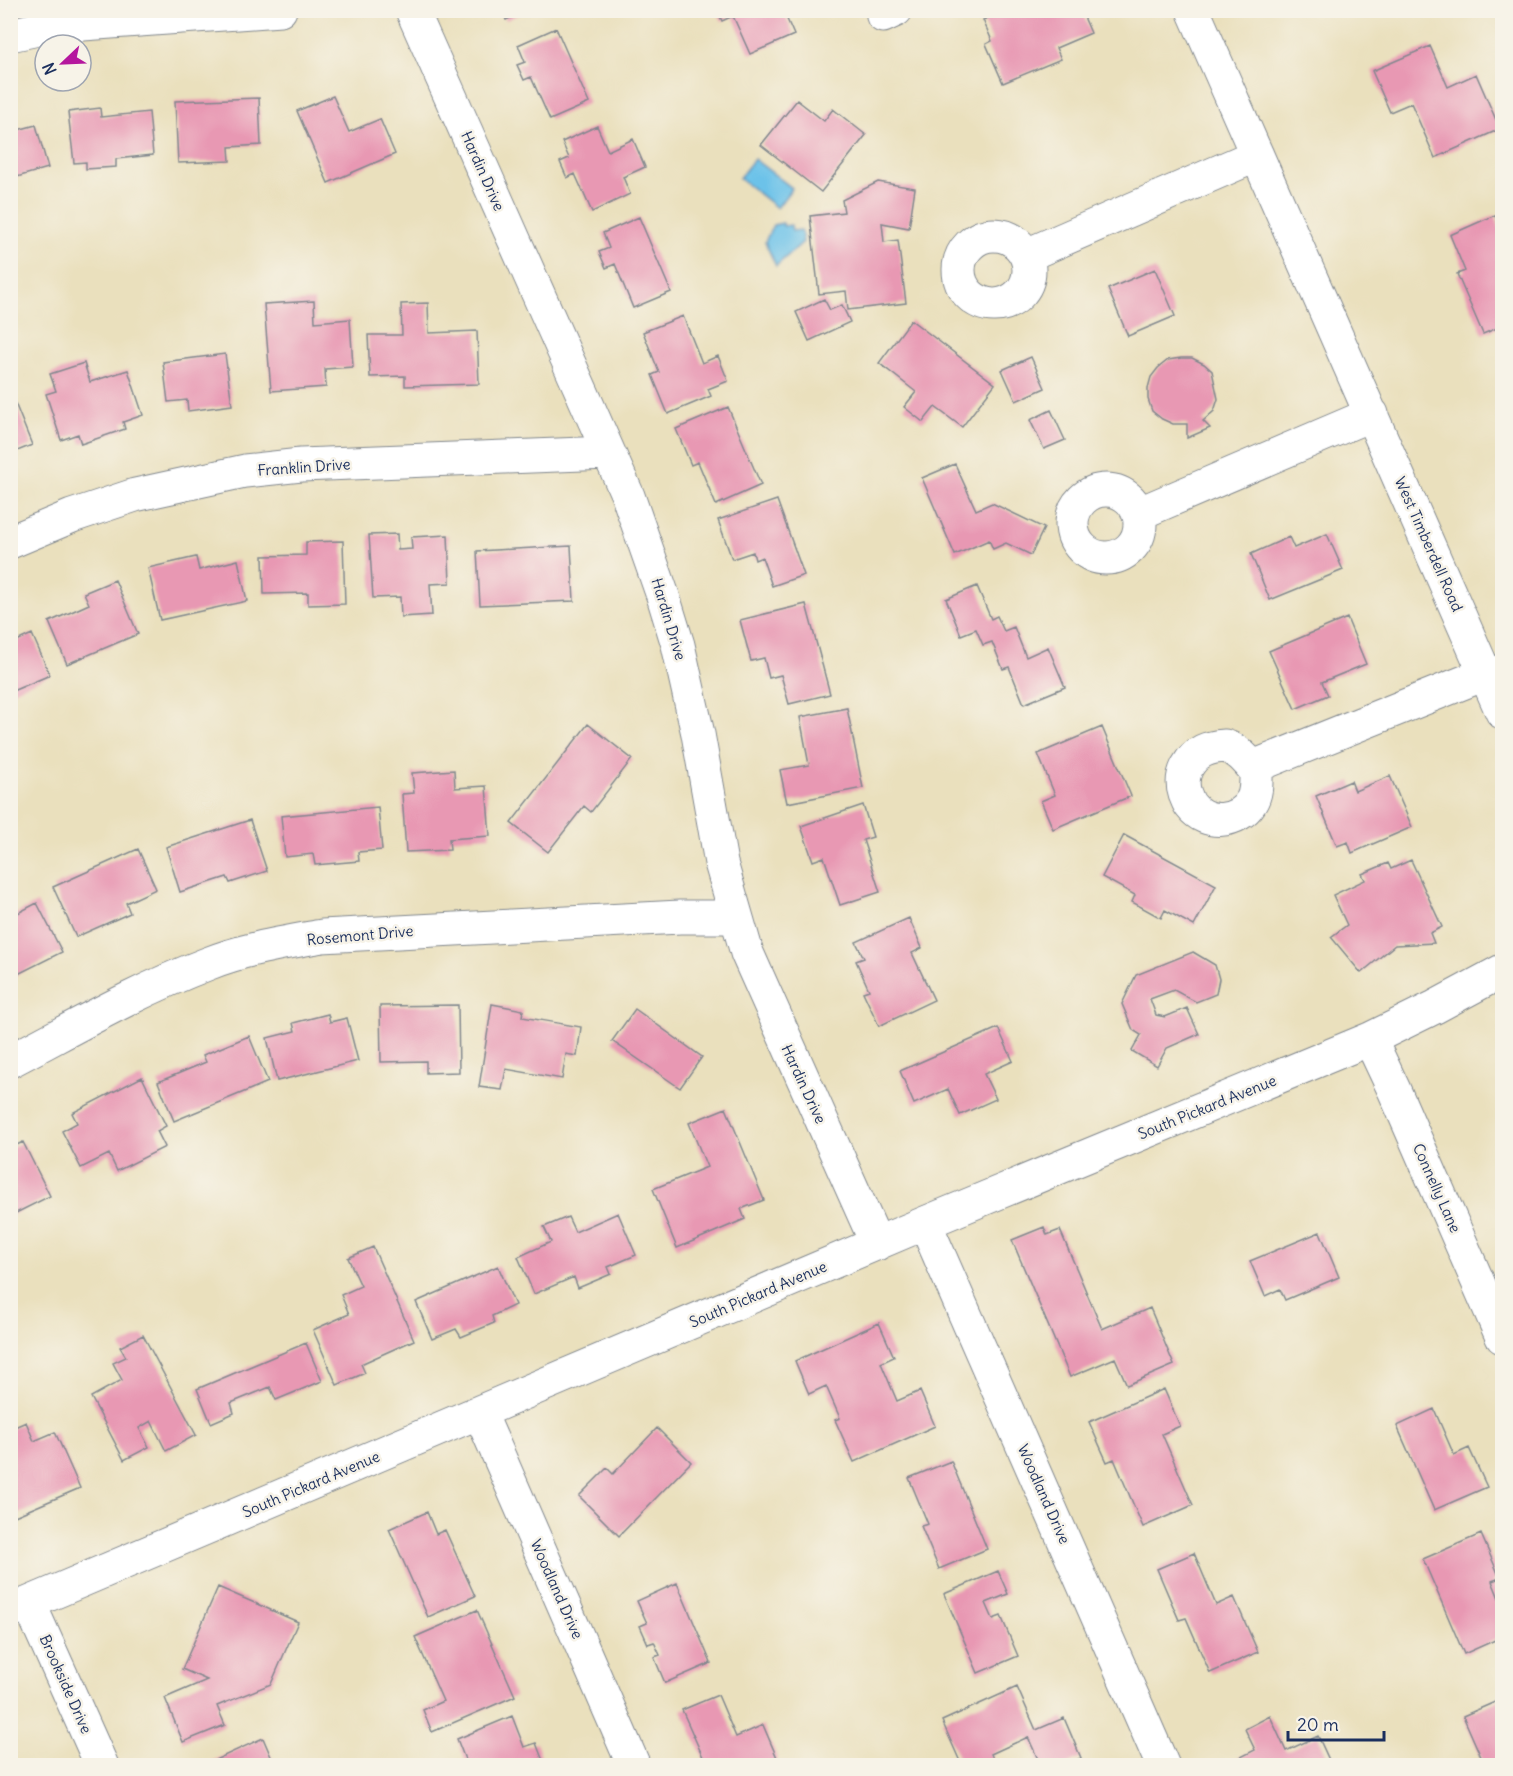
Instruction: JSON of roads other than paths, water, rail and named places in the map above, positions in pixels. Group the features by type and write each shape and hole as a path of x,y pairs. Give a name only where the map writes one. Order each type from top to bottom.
{"street":[{"path":"10,35 83,24 280,10"},
{"name":"Hardin Drive","path":"412,10 628,496 678,645 698,734 721,862 735,917 747,953 771,1010 877,1244"},
{"name":"West Timberdell Road","path":"1193,10 1503,712"},
{"path":"1027,255 1257,155"},
{"path":"1140,513 1372,414"},
{"name":"Franklin Drive","path":"10,542 72,516 135,495 245,471 301,465 608,453"},
{"path":"1253,767 1487,674"},
{"name":"Rosemont Drive","path":"10,1061 148,989 209,963 265,946 322,936 680,917 735,917"},
{"name":"South Pickard Avenue","path":"20,1607 925,1223 1370,1039 1503,971"},
{"name":"Connelly Lane","path":"1370,1039 1395,1090 1503,1337"},
{"name":"Woodland Drive","path":"925,1223 1163,1766"},
{"name":"Woodland Drive","path":"480,1413 634,1766"},
{"name":"Brookside Drive","path":"20,1607 102,1766"}],"water":[{"path":"754,159 792,188 777,208 739,178"},
{"path":"783,223 783,226 791,225 792,231 801,230 803,242 776,266 765,242 773,225"}]}
